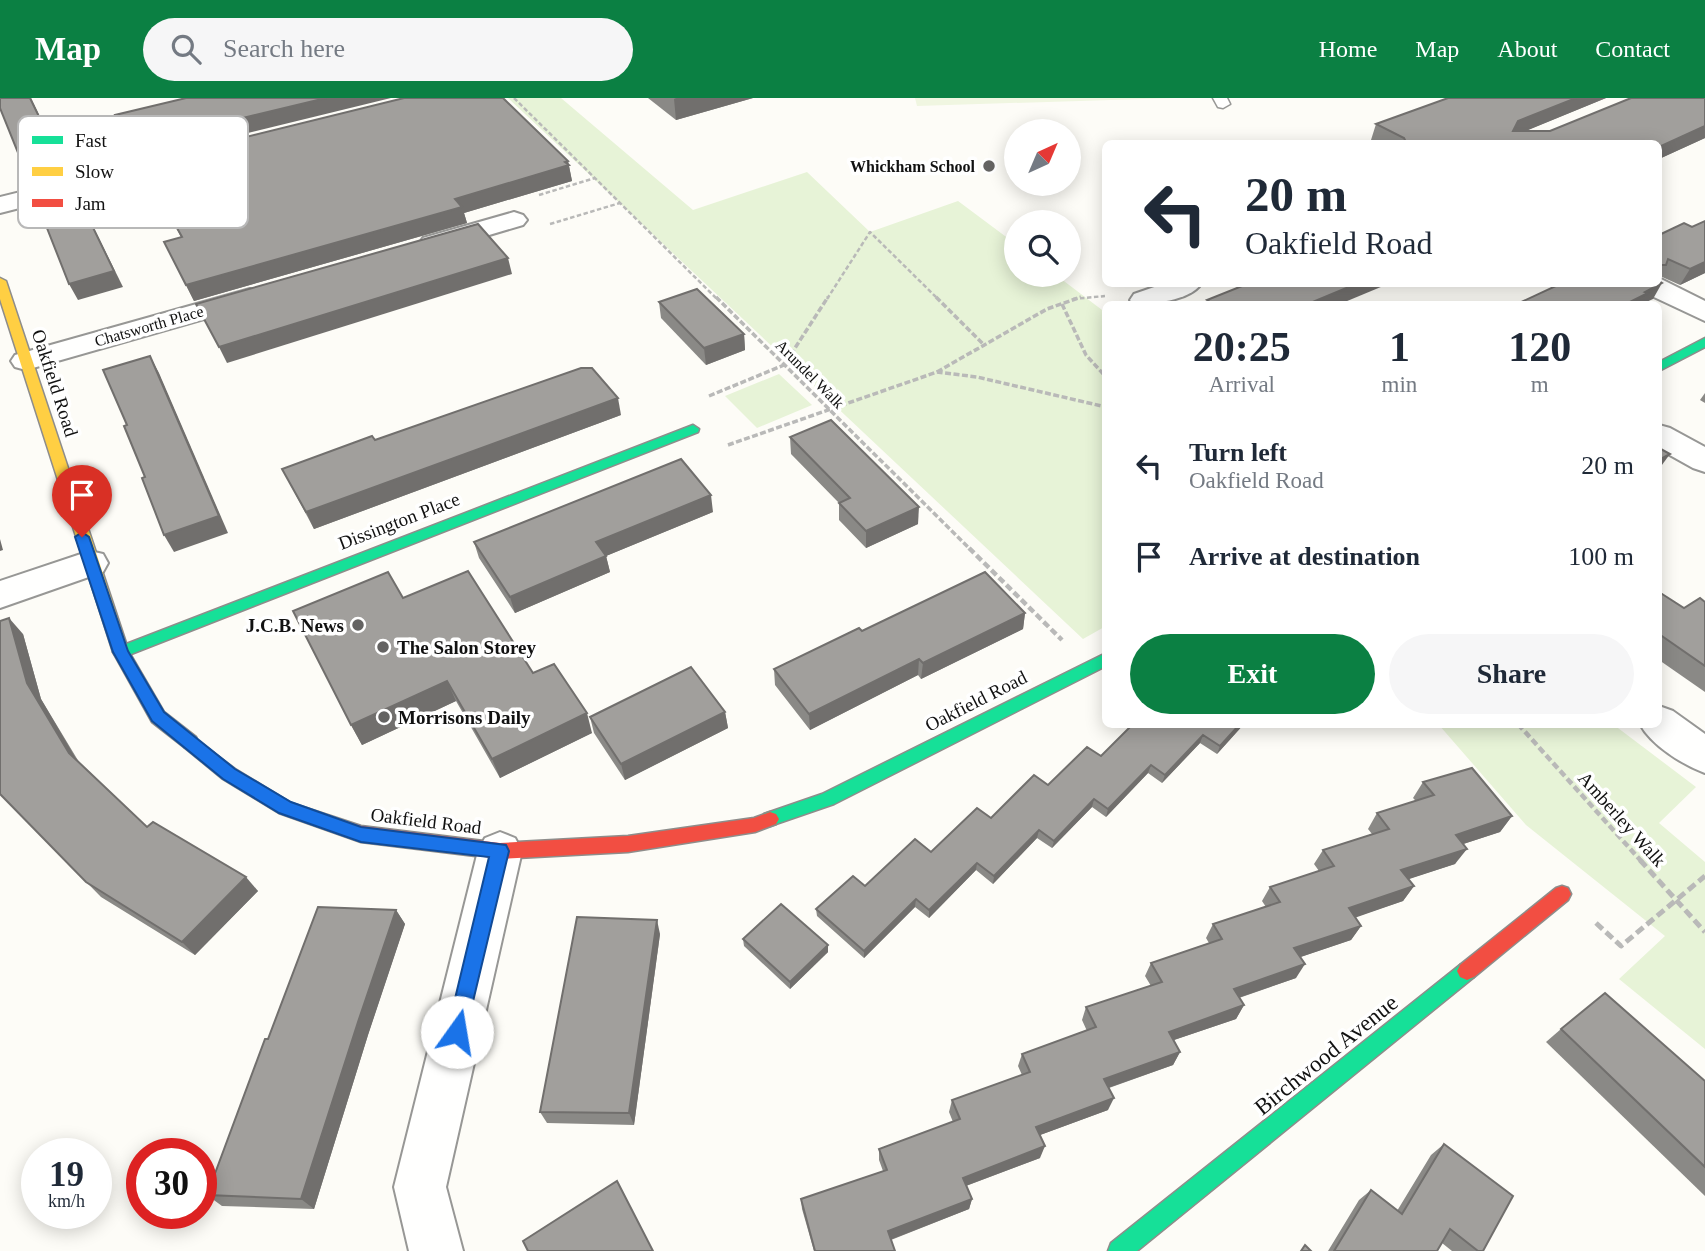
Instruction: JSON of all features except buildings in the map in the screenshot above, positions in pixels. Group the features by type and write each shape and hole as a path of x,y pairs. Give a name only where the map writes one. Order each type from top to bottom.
{"street":[{"path":"0,205 18,200"},
{"path":"408,251 514,220"},
{"name":"Oakfield Road","path":"0,281 6,324 26,361 121,652 158,717 229,774 285,808 361,834 500,851 628,844 755,825 828,799 1102,661"},
{"path":"1144,300 1179,287"},
{"path":"1655,287 1705,312"},
{"name":"Chatsworth Place","path":"26,361 276,289"},
{"path":"1662,365 1705,342"},
{"name":"Dissington Place","path":"121,652 693,429"},
{"path":"1662,437 1705,461"},
{"path":"0,595 90,563"},
{"path":"1662,724 1705,756"},
{"path":"436,1251 421,1187 500,851"},
{"name":"Birchwood Avenue","path":"1119,1251 1562,894"}],"path":[{"name":"Arundel Walk","path":"514,98 1090,667"},
{"path":"595,178 501,207 524,232 620,203"},
{"path":"985,346 870,232 784,365 676,410 713,451 828,408 937,372 985,346 1042,311 1090,295 1144,300"},
{"path":"1062,304 1086,355 1102,373"},
{"path":"937,372 977,377 1102,406"},
{"name":"Amberley Walk","path":"1522,728 1705,932"},
{"path":"1621,946 1705,876"}],"green space":[{"path":"508,98 561,98 693,210 807,172 870,232 958,201 1004,235 1004,287 1072,287 1102,310 1102,628 1083,639"},
{"path":"915,98 1175,98 917,106"},
{"path":"779,374 812,405 757,428 725,396"},
{"path":"1442,728 1618,728 1696,787 1659,823 1705,862 1705,1049 1619,979 1665,936 1526,825"}],"traffic: fast":[{"path":"1662,365 1705,342"},
{"path":"121,652 693,429"},
{"path":"770,819 828,799 1102,661"},
{"path":"1119,1251 1467,971"}],"traffic: slow":[{"path":"0,281 121,652 158,717 190,742"}],"traffic: jam":[{"path":"190,742 229,774 285,808 361,834 500,851 628,844 755,825 770,819"},
{"path":"1467,971 1562,894"}],"place":[{"name":"Whickham School","path":"989,166"},
{"name":"J.C.B. News","path":"358,625"},
{"name":"The Salon Storey","path":"383,647"},
{"name":"Morrisons Daily","path":"384,717"}],"route":[{"path":"82,537 121,652 158,717 229,774 285,808 361,834 500,851 457,1032"}]}
